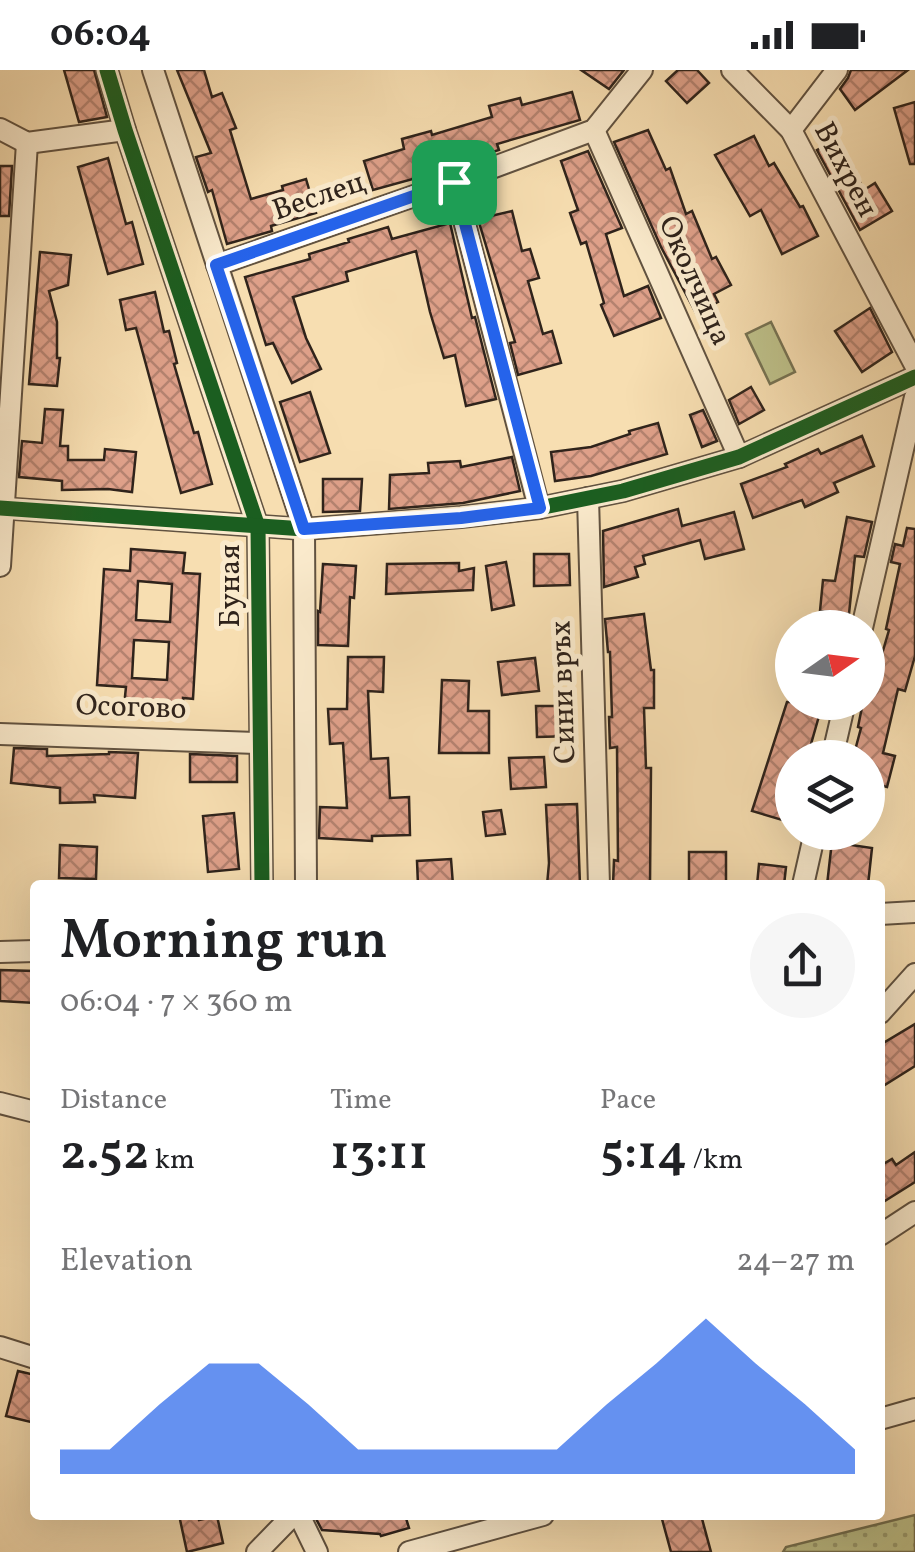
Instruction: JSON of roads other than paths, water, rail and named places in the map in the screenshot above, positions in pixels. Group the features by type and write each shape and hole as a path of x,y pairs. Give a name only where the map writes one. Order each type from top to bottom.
{"street":[{"name":"Буная","path":"107,70 258,526 262,880"},
{"path":"153,70 304,529 306,880"},
{"path":"594,130 642,70"},
{"name":"Вихрен","path":"732,70 790,130 915,366"},
{"path":"790,130 837,70"},
{"path":"0,129 26,143 125,130"},
{"name":"Веслец","path":"216,265 594,130"},
{"name":"Околчица","path":"594,130 740,457"},
{"path":"0,566 26,143"},
{"path":"454,182 540,508"},
{"path":"1,508 304,529 540,508 740,457 915,377"},
{"path":"866,610 915,396"},
{"name":"Сини връх","path":"588,498 599,880"},
{"name":"Осогово","path":"0,734 259,742"},
{"path":"804,880 811,850"},
{"path":"885,914 915,912"},
{"path":"0,952 30,951"},
{"path":"885,1007 915,974"},
{"path":"0,1103 30,1111"},
{"path":"885,1233 915,1212"},
{"path":"0,1347 30,1356"},
{"path":"885,1418 915,1409"},
{"path":"257,1552 291,1520"},
{"path":"299,1520 317,1552"},
{"path":"409,1552 526,1520"}]}
